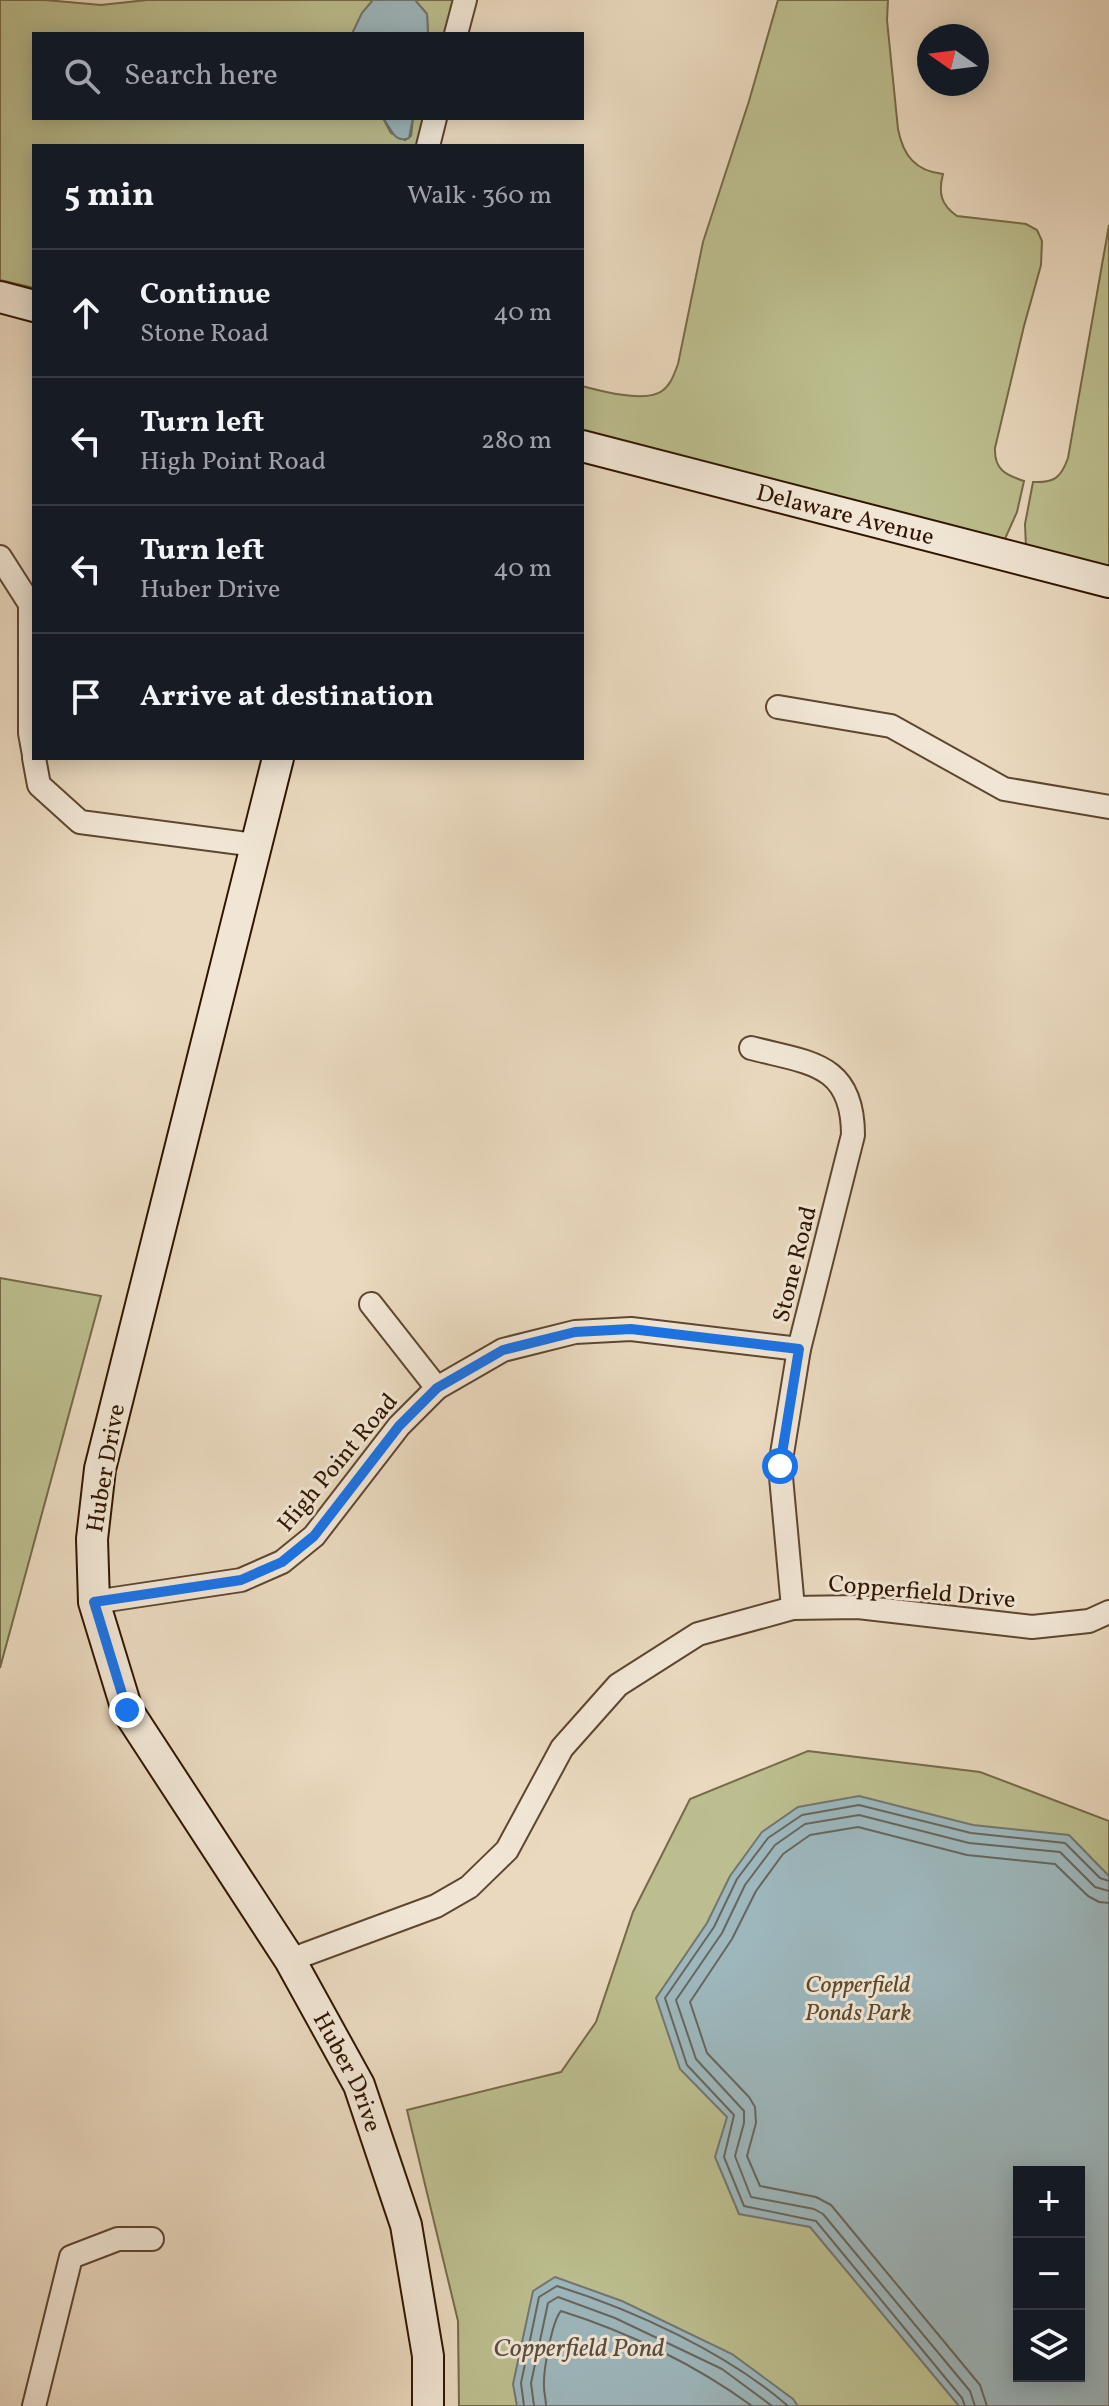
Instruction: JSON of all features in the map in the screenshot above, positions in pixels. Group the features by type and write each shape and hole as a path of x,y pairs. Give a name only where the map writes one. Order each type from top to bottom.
{"street":[{"path":"457,32 465,0"},
{"path":"428,144 434,120"},
{"path":"0,297 32,305"},
{"name":"Delaware Avenue","path":"584,447 1109,582"},
{"path":"0,557 30,604 32,745"},
{"path":"778,707 891,726 1004,789 1109,807"},
{"path":"35,760 39,785 80,822 256,845"},
{"name":"Huber Drive","path":"277,760 100,1469 92,1539 94,1602 127,1710 290,1960 359,2085 406,2225 428,2356 428,2406"},
{"name":"Stone Road","path":"751,1048 822,1067 843,1086 853,1111 853,1135 799,1349 780,1466 793,1608"},
{"path":"371,1304 437,1388"},
{"name":"High Point Road","path":"94,1602 241,1580 282,1562 314,1536 399,1426 437,1388 503,1350 575,1332 631,1329 799,1349"},
{"name":"Copperfield Drive","path":"290,1960 436,1906 469,1887 507,1850 562,1748 618,1685 698,1634 793,1608 858,1607 1032,1627 1089,1621 1109,1612"},
{"path":"34,2406 71,2257 118,2239 152,2239"}],"green space":[{"path":"0,0 101,5 147,0 373,0 362,13 353,32 32,32 32,120 384,120 391,133 405,140 411,136 413,120 424,120 418,144 32,144 32,288 0,280"},
{"path":"415,0 454,0 446,32 428,32 427,14"},
{"path":"778,0 888,0 887,20 898,129 907,154 925,169 943,174 942,198 957,216 1026,224 1037,230 1042,241 1041,265 995,448 999,467 1024,481 1017,512 1004,541 584,433 584,387 645,396 662,391 674,375 703,242"},
{"path":"1109,225 1109,568 1026,547 1025,524 1033,482 1056,478 1068,458"},
{"path":"0,1278 101,1296 0,1668"},
{"name":"Copperfield Ponds Park","path":"808,1751 980,1772 1109,1821 1109,2406 459,2406 458,2321 407,2110 561,2072 596,2022 633,1912 690,1799"}],"water":[{"path":"373,0 415,0 427,14 428,32 353,32 362,13"},
{"path":"384,120 413,120 409,138 400,139"},
{"path":"859,1796 973,1825 1069,1835 1109,1876 1109,2406 959,2406 810,2227 739,2214 715,2157 727,2117 680,2069 656,1998 707,1923 730,1876 762,1832 798,1807"},
{"name":"Copperfield Pond","path":"555,2277 622,2301 732,2354 793,2399 798,2406 517,2406 513,2384 533,2291"}],"route":[{"path":"127,1710 94,1602 241,1580 282,1562 314,1536 399,1426 437,1388 503,1350 575,1332 631,1329 799,1349 780,1466"}]}
